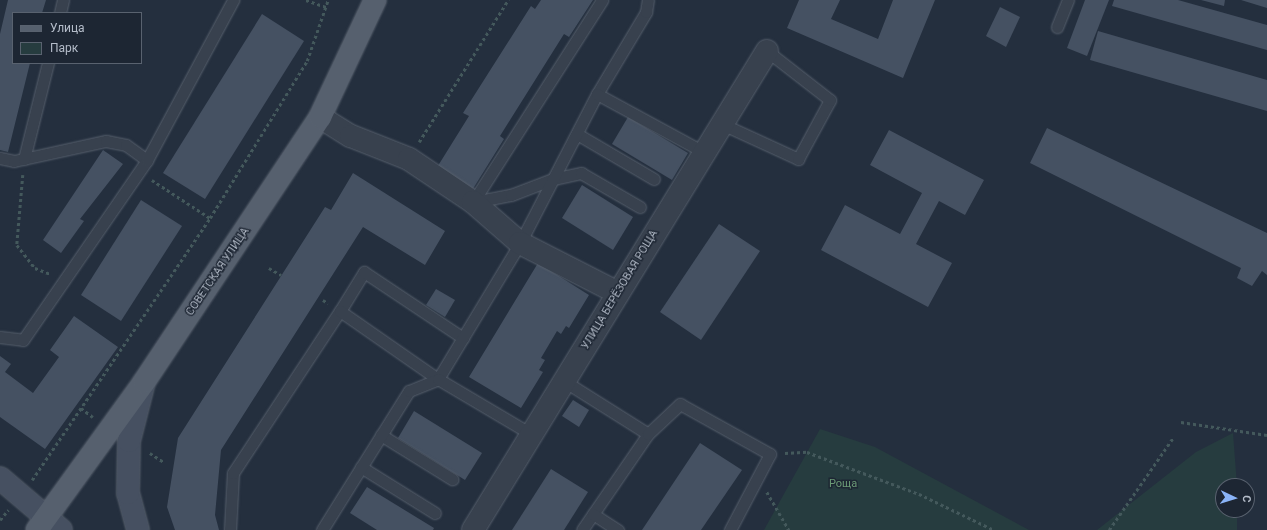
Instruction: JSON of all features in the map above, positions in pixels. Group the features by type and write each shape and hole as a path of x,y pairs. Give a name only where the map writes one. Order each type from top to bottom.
{"main road":[{"name":"СОВЕТСКАЯ УЛИЦА","path":"49,525 320,118 375,0"},
{"path":"138,530 128,493 129,441 144,382"},
{"path":"0,478 22,495 49,525"}],"street":[{"name":"УЛИЦА БЕРЁЗОВАЯ РОЩА","path":"473,530 767,51"},
{"path":"320,118 352,136 409,159 473,202 520,243 618,293"}],"lane":[{"path":"60,12 63,0"},
{"path":"0,337 23,340 139,172 147,160 232,0"},
{"path":"473,202 602,0"},
{"path":"322,530 409,392 438,379 520,243 598,94 646,12 648,0"},
{"path":"1057,27 1068,0"},
{"path":"722,124 798,159 830,100 767,51"},
{"path":"24,159 48,64"},
{"path":"598,94 704,152"},
{"path":"577,134 654,179"},
{"path":"0,158 24,159 106,141 126,145 147,160"},
{"path":"473,202 511,195 553,179 581,173 640,207"},
{"path":"230,530 233,473 364,272 463,338"},
{"path":"340,311 438,379 531,434"},
{"path":"564,381 648,434"},
{"path":"582,530 648,434 680,404 770,454 730,530"},
{"path":"381,435 452,479"},
{"path":"361,467 435,513"},
{"path":"593,514 618,530"}],"path":[{"path":"306,0 326,7"},
{"path":"0,520 22,495 210,218 307,61 328,0"},
{"path":"409,159 508,0"},
{"path":"24,159 17,245 35,268 64,280"},
{"path":"139,172 210,218"},
{"path":"269,268 281,276"},
{"path":"1181,422 1267,435"},
{"path":"1109,530 1173,438"},
{"path":"770,454 807,452 919,494 994,530"},
{"path":"759,477 789,530"}],"green space":[{"name":"Роща","path":"820,429 875,447 1029,530 764,530"},
{"path":"1233,433 1236,478 1215,478 1215,518 1237,518 1237,530 1097,530 1196,452"}],"building":[{"path":"8,0 46,0 42,12 12,12 12,64 30,64 8,152 0,150 0,34"},
{"path":"541,0 593,0 569,37 564,34 500,136 504,139 471,192 436,169 469,116 463,113 531,6 535,9"},
{"path":"799,0 840,0 831,19 878,39 893,0 935,0 903,78 787,28"},
{"path":"1085,0 1109,0 1087,56 1067,48"},
{"path":"1114,0 1178,0 1267,25 1267,50 1112,6"},
{"path":"1201,0 1225,0 1224,6"},
{"path":"1241,0 1267,0 1267,8"},
{"path":"1000,7 1020,17 1006,47 986,36"},
{"path":"262,14 304,41 205,199 163,173"},
{"path":"1098,31 1267,80 1267,111 1090,60"},
{"path":"628,117 688,153 672,180 612,144"},
{"path":"1047,128 1267,233 1267,275 1262,271 1252,286 1237,278 1241,268 1030,163"},
{"path":"889,130 984,180 965,215 939,201 916,244 952,263 928,307 821,250 845,205 900,234 922,193 870,165"},
{"path":"103,150 123,164 80,219 84,221 61,253 43,240"},
{"path":"353,173 445,231 425,265 363,227 221,450 215,515 219,530 175,530 167,507 178,438 325,207 331,210"},
{"path":"582,185 633,217 613,250 562,218"},
{"path":"141,200 182,226 121,321 81,295"},
{"path":"719,224 760,251 701,340 660,312"},
{"path":"538,263 589,295 569,328 566,326 561,334 557,331 541,358 545,360 539,370 543,372 521,408 469,377"},
{"path":"436,289 455,300 445,317 426,305"},
{"path":"74,316 118,347 45,449 0,417 0,356 11,364 5,372 33,393 59,357 50,350"},
{"path":"573,400 589,410 579,427 562,416"},
{"path":"414,411 482,453 465,480 398,438"},
{"path":"700,443 742,470 701,530 642,530"},
{"path":"551,469 588,492 564,530 512,530"},
{"path":"367,487 434,528 433,530 377,530 350,513"}]}
